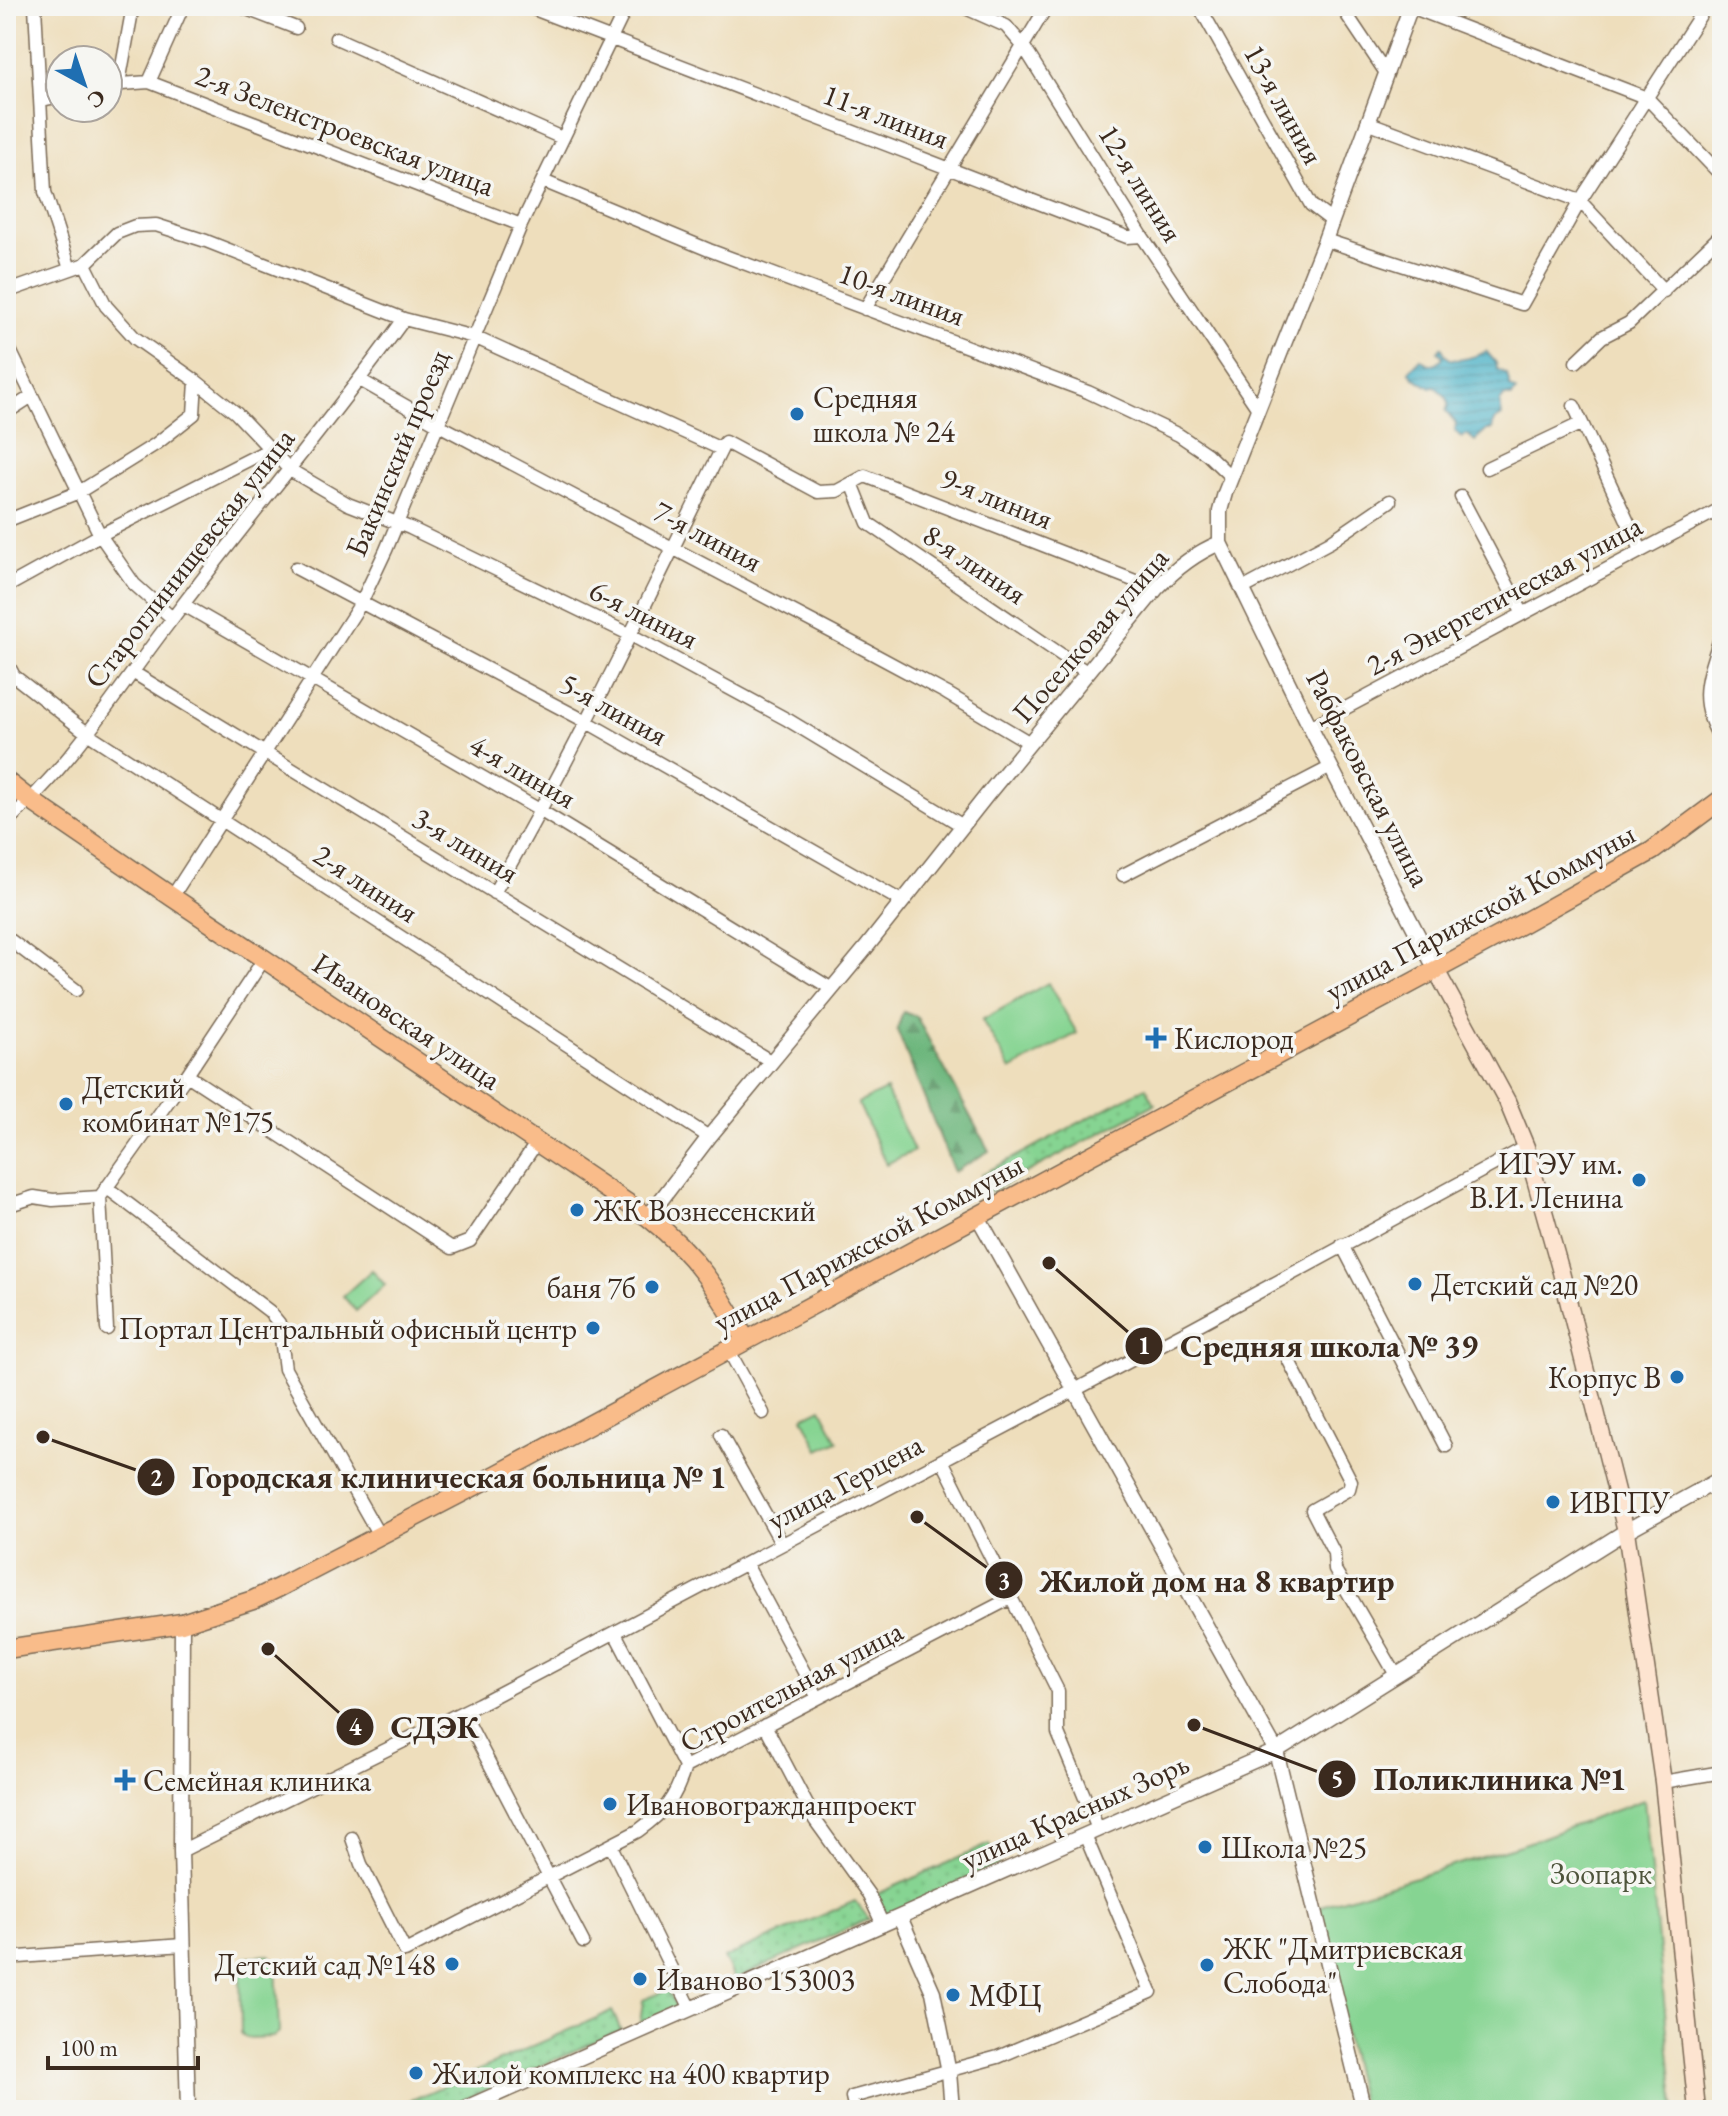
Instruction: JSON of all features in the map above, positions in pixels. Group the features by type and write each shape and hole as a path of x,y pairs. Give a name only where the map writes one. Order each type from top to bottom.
{"main road":[{"name":"Ивановская улица","path":"6,781 172,897 648,1217 675,1240 709,1277 746,1340"},
{"name":"улица Парижской Коммуны","path":"6,1649 182,1623 253,1600 380,1537 1436,970 1652,851 1722,799"},
{"name":"Рабфаковская улица","path":"1436,970 1507,1101 1526,1147 1626,1531 1663,1782 1697,2110"}],"street":[{"path":"35,6 45,192 70,269"},
{"path":"124,44 133,6"},
{"path":"124,83 149,82 183,6"},
{"path":"239,6 296,28"},
{"name":"11-я линия","path":"526,6 1127,237 1142,236"},
{"name":"Бакинский проезд","path":"172,897 361,603 439,425 521,225 627,6"},
{"name":"12-я линия","path":"961,6 1006,26 1024,47 1142,236 1258,409"},
{"path":"865,309 1047,6"},
{"name":"13-я линия","path":"1199,6 1311,205 1332,221"},
{"path":"1341,6 1386,73"},
{"path":"1220,543 1220,511 1231,477 1325,240 1411,6 1647,98 1722,176"},
{"path":"1325,240 1522,304 1580,201 1706,6"},
{"path":"336,38 562,138"},
{"name":"2-я Зеленстроевская улица","path":"149,82 521,225"},
{"path":"1367,122 1580,201 1664,291"},
{"name":"10-я линия","path":"543,181 709,250 1088,392 1179,435 1207,454 1231,477"},
{"path":"6,292 85,264 117,233 135,226 156,225 206,241 404,319 474,337 723,446 587,722 494,893"},
{"path":"1576,362 1602,337 1629,323 1722,234"},
{"name":"6-я линия","path":"85,264 106,306 135,338 236,413 290,470 348,504 397,523 629,634 788,720 963,826"},
{"name":"Староглинищевская улица","path":"6,822 30,800 87,733 172,618 360,380 404,319"},
{"path":"6,342 100,535 134,584 172,618"},
{"name":"7-я линия","path":"360,380 439,425 946,693 1030,743"},
{"path":"6,521 79,492 156,444 194,414 196,381"},
{"path":"6,413 32,396"},
{"path":"1574,406 1641,550"},
{"path":"1487,468 1582,423"},
{"name":"9-я линия","path":"723,446 818,492 837,491 865,476 885,482 1156,589"},
{"path":"6,587 100,535 270,449"},
{"name":"8-я линия","path":"852,483 868,523 1088,673"},
{"path":"1461,497 1523,614"},
{"path":"1242,589 1330,542 1390,501"},
{"name":"2-я Энергетическая улица","path":"1310,727 1722,508"},
{"name":"Поселковая улица","path":"648,1217 709,1137 1156,589 1181,566 1220,543"},
{"name":"Рабфаковская улица","path":"1220,543 1310,727 1436,970"},
{"name":"5-я линия","path":"296,568 587,722 903,902"},
{"name":"4-я линия","path":"184,605 541,811 832,989"},
{"path":"1722,632 1707,681 1705,706 1722,741"},
{"name":"2-я линия","path":"6,661 14,676 87,733 709,1137"},
{"name":"3-я линия","path":"134,673 772,1062"},
{"path":"1123,875 1331,767"},
{"path":"6,937 76,990"},
{"path":"107,1329 103,1192 187,1075 264,959"},
{"path":"187,1075 452,1248 470,1241 537,1142"},
{"name":"улица Герцена","path":"181,1851 463,1713 1075,1390 1526,1147"},
{"path":"6,1206 34,1197 53,1200 103,1192 269,1311 279,1323 285,1369 380,1537"},
{"path":"977,1215 1276,1751 1364,2110"},
{"path":"1342,1245 1446,1446"},
{"path":"728,1349 763,1413"},
{"path":"1288,1359 1351,1481 1349,1489 1312,1510 1334,1553 1335,1570 1396,1675"},
{"path":"721,1435 782,1544"},
{"path":"853,2103 998,2057 1151,1992 1058,1733 1058,1691 942,1460"},
{"name":"улица Красных Зорь","path":"461,2110 1276,1751 1626,1531 1722,1478"},
{"path":"746,1564 818,1698"},
{"name":"Строительная улица","path":"352,1838 361,1864 405,1951 638,1831 662,1813 677,1792 685,1767 1011,1598"},
{"path":"182,1623 181,1851 188,2110"},
{"path":"615,1633 685,1767"},
{"path":"463,1713 583,1942"},
{"path":"765,1725 815,1820 869,1895 883,1925"},
{"path":"1663,1782 1722,1772"},
{"path":"611,1846 691,2009"},
{"path":"900,1917 933,1992 949,2072 952,2110"},
{"path":"6,1958 183,1945"}],"green space":[{"path":"1048,983 1077,1033 1011,1070 982,1020"},
{"path":"903,1012 916,1016 989,1151 954,1172 897,1030"},
{"path":"1146,1087 1155,1104 990,1192 981,1175"},
{"path":"886,1090 914,1151 886,1164 858,1103"},
{"path":"372,1270 385,1285 356,1311 343,1296"},
{"path":"821,1408 838,1441 819,1450 803,1417"},
{"name":"Зоопарк","path":"1644,1800 1675,2110 1363,2110 1315,1908 1527,1843"},
{"path":"990,1844 999,1865 884,1916 875,1895"},
{"path":"855,1901 869,1919 735,1979 724,1958"},
{"path":"270,1955 276,1962 279,2032 273,2037 246,2038 241,2033 240,1964 245,1957"},
{"path":"668,1990 677,2009 640,2023 643,2000"},
{"path":"612,2011 621,2030 441,2110 389,2110"}],"water":[{"path":"1441,347 1447,357 1454,360 1486,351 1497,369 1507,374 1510,387 1516,391 1512,397 1504,397 1500,402 1502,416 1494,421 1492,430 1487,430 1475,441 1467,434 1462,438 1455,431 1456,423 1446,411 1448,399 1444,394 1409,371 1421,359 1429,364 1438,362 1443,357 1438,351"}],"place":[{"name":"Средняя школа № 24","path":"797,414"},
{"name":"Кислород","path":"1156,1038"},
{"name":"Детский комбинат №175","path":"66,1104"},
{"name":"ИГЭУ им. В.И. Ленина","path":"1639,1180"},
{"name":"ЖК Вознесенский","path":"577,1210"},
{"name":"Средняя школа № 39","path":"1049,1263"},
{"name":"Детский сад №20","path":"1415,1284"},
{"name":"баня 7б","path":"652,1287"},
{"name":"Портал Центральный офисный центр","path":"593,1328"},
{"name":"Корпус В","path":"1677,1377"},
{"name":"Городская клиническая больница № 1","path":"43,1437"},
{"name":"ИВГПУ","path":"1553,1502"},
{"name":"Жилой дом на 8 квартир","path":"917,1517"},
{"name":"СДЭК","path":"268,1649"},
{"name":"Поликлиника №1","path":"1194,1725"},
{"name":"Семейная клиника","path":"125,1780"},
{"name":"Ивановогражданпроект","path":"610,1804"},
{"name":"Школа №25","path":"1205,1847"},
{"name":"Детский сад №148","path":"452,1964"},
{"name":"ЖК \"Дмитриевская Слобода\"","path":"1207,1965"},
{"name":"Иваново 153003","path":"640,1979"},
{"name":"МФЦ","path":"953,1995"},
{"name":"Жилой комплекс на 400 квартир","path":"416,2073"}]}
